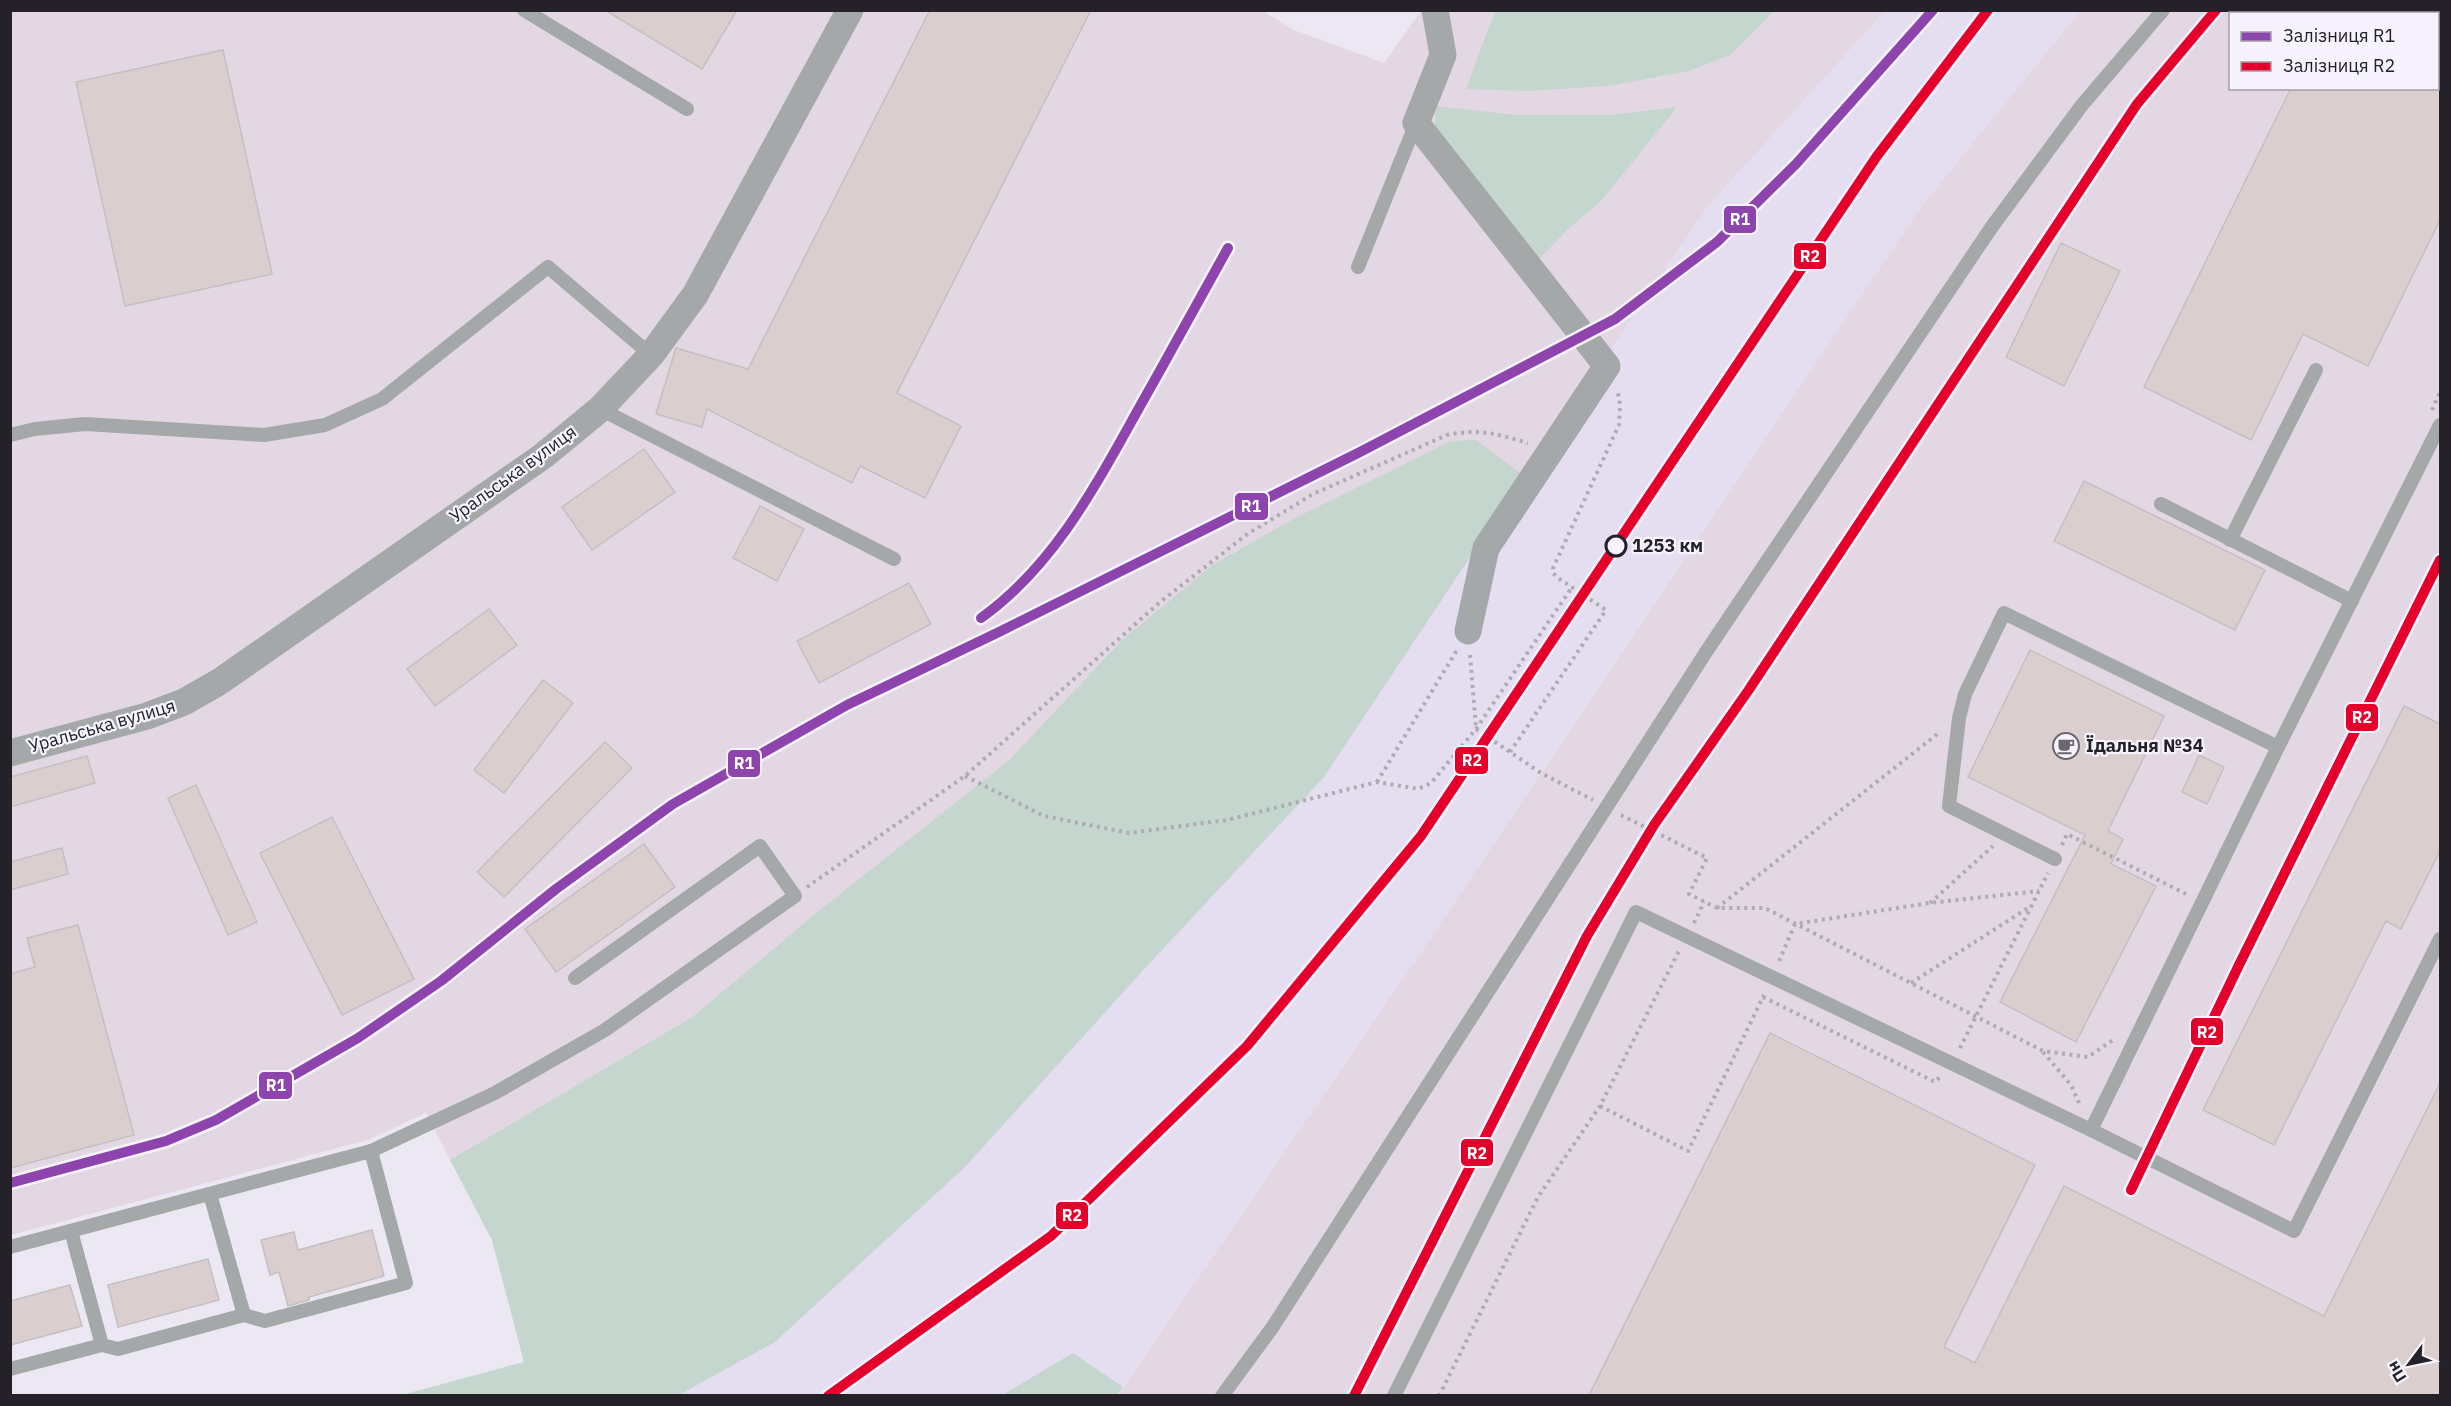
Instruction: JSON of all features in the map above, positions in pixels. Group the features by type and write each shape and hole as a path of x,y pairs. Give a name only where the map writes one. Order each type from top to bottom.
{"street":[{"name":"Уральська вулиця","path":"10,753 147,716 184,702 219,682 543,456 600,409 651,355 695,294 850,10"},
{"path":"1435,10 1443,55 1416,123 1607,366 1486,548 1468,631"}],"lane":[{"path":"524,10 687,109"},
{"path":"1222,1395 1272,1328 1708,649 1991,228 2082,105 2163,10"},
{"path":"1358,267 1416,123"},
{"path":"10,435 34,429 85,424 264,435 325,425 382,399 548,267 651,355"},
{"path":"2230,540 2316,370"},
{"path":"600,409 894,559"},
{"path":"2091,1130 2278,747 2440,425"},
{"path":"2161,504 2352,601"},
{"path":"2055,859 1949,806 1959,718 1965,694 2004,613 2278,747"},
{"path":"10,1247 371,1151 495,1093 605,1030 795,896 760,846 574,978"},
{"path":"1394,1395 1636,912 2091,1130 2294,1231 2440,939"},
{"path":"10,1369 102,1345 118,1349 244,1315 265,1321 406,1283 371,1151"},
{"path":"210,1194 244,1315"},
{"path":"72,1231 102,1345"}],"path":[{"path":"1510,752 1606,610 1553,573 1553,568 1619,425"},
{"path":"795,896 965,776 1159,603 1246,535 1313,494 1447,435 1466,431 1486,431 1552,450"},
{"path":"965,776 1044,816 1129,833 1227,820 1377,782 1418,789 1431,783 1476,729 1572,587"},
{"path":"1468,631 1476,729"},
{"path":"1377,782 1468,631"},
{"path":"1717,908 1959,718"},
{"path":"1476,729 1541,773"},
{"path":"1929,903 2007,834"},
{"path":"1952,1064 2067,834 2189,896"},
{"path":"1680,844 1707,858 1689,894 1717,908 1764,908 2043,1051 2088,1057 2119,1036"},
{"path":"1795,924 1929,903 2040,891"},
{"path":"1439,1395 1538,1197 1600,1106 1704,902"},
{"path":"1910,983 2032,906"},
{"path":"1600,1106 1688,1151 1763,997 1935,1082"},
{"path":"2043,1051 2071,1085 2091,1130"}],"shaded area":[{"path":"1261,10 1294,30 1384,63 1421,11 1885,11 1708,206 1524,476 1211,566 1122,640 1008,761 821,909 692,1017 450,1160 426,1113 368,1140 11,1235 11,11"},
{"path":"1495,10 1774,11 1730,55 1689,71 1608,86 1528,91 1466,89"},
{"path":"1885,11 2080,11 1920,208 1422,951 1117,1395 398,1396 524,1362 492,1240 450,1160 692,1017 821,909 1008,761 1122,640 1524,476 1708,206"},
{"path":"2080,11 2440,11 2440,1395 1117,1396 1422,951 1920,208"},
{"path":"1436,106 1516,115 1610,115 1677,107 1603,199 1567,230 1537,261 1435,126"},
{"path":"1476,440 1524,476 1324,777 1147,966 965,1167 775,1342 679,1395 398,1396 524,1362 492,1240 450,1160 692,1017 821,909 1008,761 1122,640 1211,566 1293,519 1451,441"},
{"path":"1073,1353 1123,1387 1117,1395 1002,1395"}],"building":[{"path":"605,10 737,10 702,69"},
{"path":"930,10 1091,10 897,393 961,426 925,498 860,466 852,483 707,409 702,427 656,414 676,348 748,369"},
{"path":"223,50 272,274 125,306 76,82"},
{"path":"2440,88 2440,220 2368,366 2303,334 2251,440 2144,387 2290,90 2439,90"},
{"path":"2061,243 2120,271 2064,386 2006,357"},
{"path":"644,449 675,492 592,550 562,507"},
{"path":"2084,481 2265,570 2235,630 2054,541"},
{"path":"760,506 804,529 777,581 733,558"},
{"path":"909,583 931,624 819,683 797,641"},
{"path":"489,609 517,645 435,706 407,669"},
{"path":"2030,650 2164,716 2108,831 2123,839 2111,864 2156,886 2076,1042 2000,1002 2085,835 1968,777"},
{"path":"543,680 573,703 504,793 474,770"},
{"path":"2404,706 2440,724 2440,851 2401,929 2386,921 2274,1145 2203,1110"},
{"path":"605,742 632,768 504,897 477,872"},
{"path":"2199,755 2224,767 2207,804 2182,792"},
{"path":"87,756 95,783 10,807 10,777"},
{"path":"196,785 257,922 228,935 168,798"},
{"path":"332,817 414,979 342,1015 260,853"},
{"path":"644,844 675,887 556,972 525,929"},
{"path":"62,848 68,874 10,890 10,862"},
{"path":"78,925 134,1135 10,1168 10,974 35,967 27,938"},
{"path":"1770,1033 2035,1165 1944,1347 1975,1363 2064,1186 2324,1316 2440,1083 2440,1395 1589,1395"},
{"path":"372,1230 384,1276 309,1297 309,1300 288,1306 279,1272 270,1275 261,1240 294,1232 298,1250"},
{"path":"208,1259 219,1300 118,1327 108,1285"},
{"path":"70,1285 82,1326 10,1345 10,1301"}],"rail line":[{"name":"R1","path":"10,1183 166,1141 216,1120 358,1038 441,981 556,889 673,804 847,705 1360,452 1615,319 1717,242 1796,164 1933,10"},
{"name":"R2","path":"828,1396 1051,1236 1247,1046 1421,836 1877,156 1988,10"},
{"name":"R2","path":"1354,1396 1587,936 1654,825 1748,691 2137,104 2216,10"},
{"name":"R1","path":"981,618 1030,574 1071,522 1106,466 1228,248"},
{"name":"R2","path":"2131,1190 2239,965 2440,560"}],"place":[{"name":"1253 км","path":"1616,546"},
{"name":"Їдальня №34","path":"2066,746"}]}
